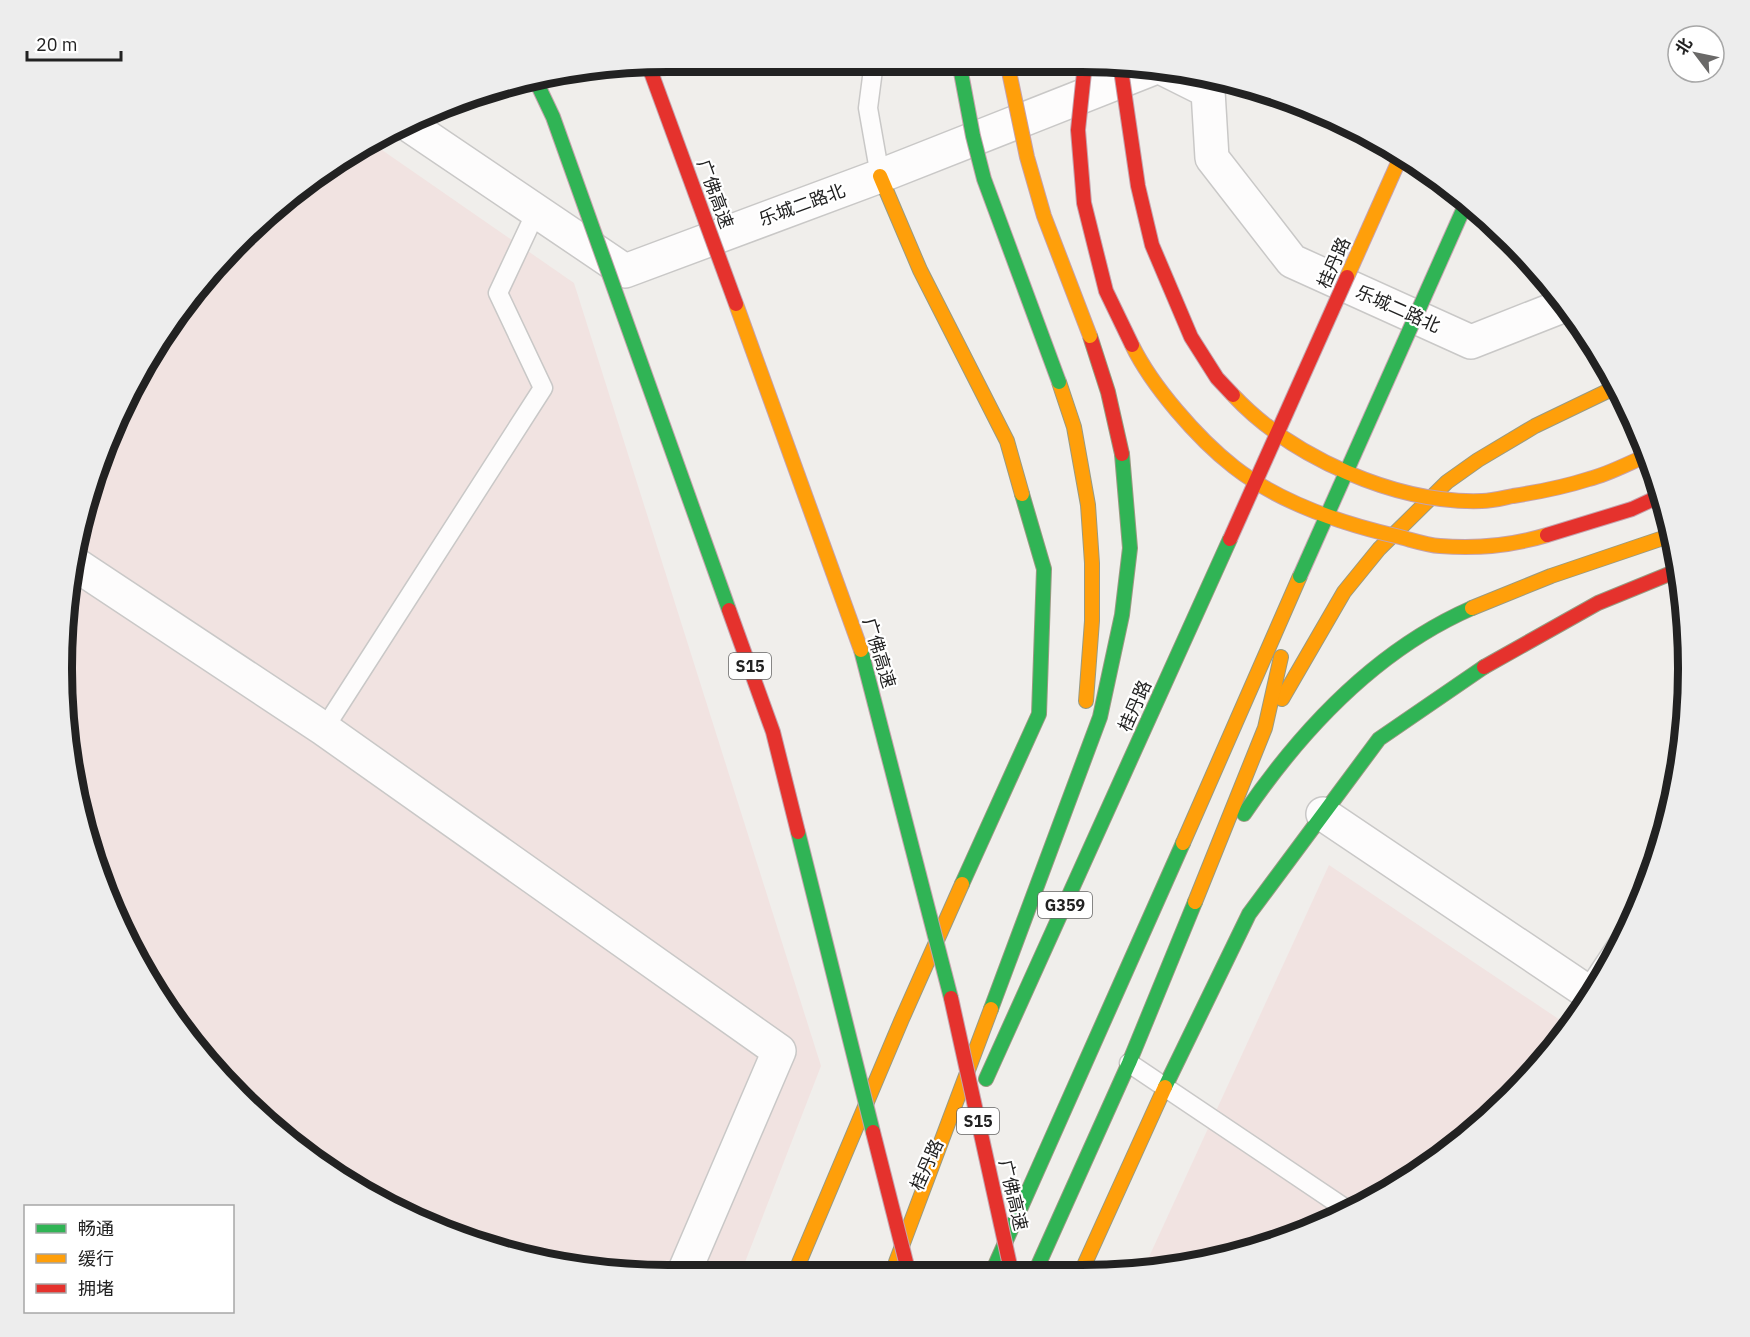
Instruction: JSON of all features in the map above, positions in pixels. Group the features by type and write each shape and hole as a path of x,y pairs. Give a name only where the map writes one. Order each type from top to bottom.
{"main road":[{"name":"广佛高速","path":"651,72 862,654 945,972 1010,1265"},
{"path":"961,72 983,176 1001,232 1044,338 1074,427 1088,505 1092,563 1092,621 1086,708 1082,719"},
{"path":"894,1265 1100,717 1122,615 1130,548 1122,449 1108,392 1090,336 1044,216 1027,157 1009,72"},
{"path":"1084,72 1078,130 1084,203 1106,291 1143,367 1193,428 1234,467 1290,502 1363,529 1438,546 1525,542 1632,509 1653,499"},
{"path":"1121,73 1138,186 1152,245 1191,337 1218,378 1248,410 1299,447 1333,466 1376,485 1436,499 1483,501 1538,492 1591,478 1639,458"},
{"name":"S15","path":"538,86 553,117 773,732 907,1265"},
{"name":"桂丹路","path":"964,1128 1398,163"},
{"path":"798,1265 902,1019 1039,714 1044,569 1010,452 920,270 880,176"},
{"path":"995,1265 1118,994 1463,210"},
{"path":"1038,1265 1129,1063 1265,728 1344,592 1379,549 1447,482 1534,426 1609,391"},
{"path":"1207,874 1254,797 1295,747 1338,701 1387,656 1432,627 1472,608 1563,572 1663,537"},
{"path":"1084,1265 1165,1087 1249,914 1379,739 1493,662 1598,603 1670,574"},
{"path":"1265,728 1300,576"},
{"path":"894,1265 1047,821"},
{"name":"桂丹路","path":"902,1265 949,1161"}],"street":[{"name":"乐城二路北","path":"415,129 625,271 880,176 1137,75"},
{"name":"乐城二路北","path":"1189,82 1208,91 1212,158 1292,261 1471,342 1557,308"},
{"path":"81,568 324,729 779,1051 687,1265"},
{"path":"1323,814 1584,989"}],"lane":[{"path":"873,72 868,108 880,176"},
{"path":"324,729 543,388 498,293 536,212"},
{"path":"1129,1063 1340,1205"}],"shaded area":[{"path":"379,148 574,283 821,1066 744,1265 629,1264 552,1254 514,1245 440,1220 370,1185 305,1142 275,1117 220,1062 195,1032 152,967 117,897 92,823 83,785 73,708 73,629 77,591 92,514 104,477 117,440 152,370 195,305 220,275 275,220 305,195"},
{"path":"1329,865 1562,1021 1530,1062 1475,1117 1445,1142 1380,1185 1310,1220 1273,1233 1198,1254 1147,1261"}],"traffic: fast":[{"path":"961,72 984,179 1059,382"},
{"path":"538,86 553,117 729,610"},
{"path":"1300,576 1463,210"},
{"path":"991,1009 1100,717 1122,615 1130,548 1122,454"},
{"path":"962,884 1039,714 1044,569 1022,494"},
{"path":"986,1079 1230,539"},
{"path":"1244,814 1291,752 1344,695 1404,646 1437,625 1472,608"},
{"path":"861,650 951,998"},
{"path":"1165,1087 1249,914 1379,739 1484,667"},
{"path":"798,832 873,1132"},
{"path":"995,1265 1183,843"},
{"path":"1038,1265 1129,1063 1195,902"}],"traffic: slow":[{"path":"1009,72 1027,157 1044,216 1090,336"},
{"path":"1347,277 1398,163"},
{"path":"880,176 920,270 1007,441 1022,494"},
{"path":"736,304 861,650"},
{"path":"1132,345 1163,394 1205,441 1252,480 1292,502 1356,526 1435,545 1453,547 1494,545 1547,535"},
{"path":"1059,382 1074,427 1088,505 1092,563 1092,621 1086,701"},
{"path":"1282,699 1344,592 1379,549 1447,482 1478,460 1535,426 1609,391"},
{"path":"1233,395 1284,438 1315,457 1381,485 1449,500 1482,501 1551,489 1604,474 1640,459"},
{"path":"1472,608 1551,576 1664,538"},
{"path":"1183,843 1300,576"},
{"path":"1195,902 1265,728 1281,657"},
{"path":"798,1265 962,884"},
{"path":"896,1262 991,1009"},
{"path":"1084,1265 1165,1087"}],"traffic: jam":[{"path":"651,72 736,304"},
{"path":"1084,72 1078,130 1084,203 1106,291 1132,345"},
{"path":"1121,73 1138,186 1152,245 1191,337 1217,378 1233,395"},
{"path":"1230,539 1347,277"},
{"path":"1090,336 1108,392 1122,454"},
{"path":"1547,535 1632,509 1653,499"},
{"path":"1484,667 1598,603 1670,574"},
{"path":"729,610 773,732 798,832"},
{"path":"951,998 1010,1265"},
{"path":"873,1132 907,1265"}]}
